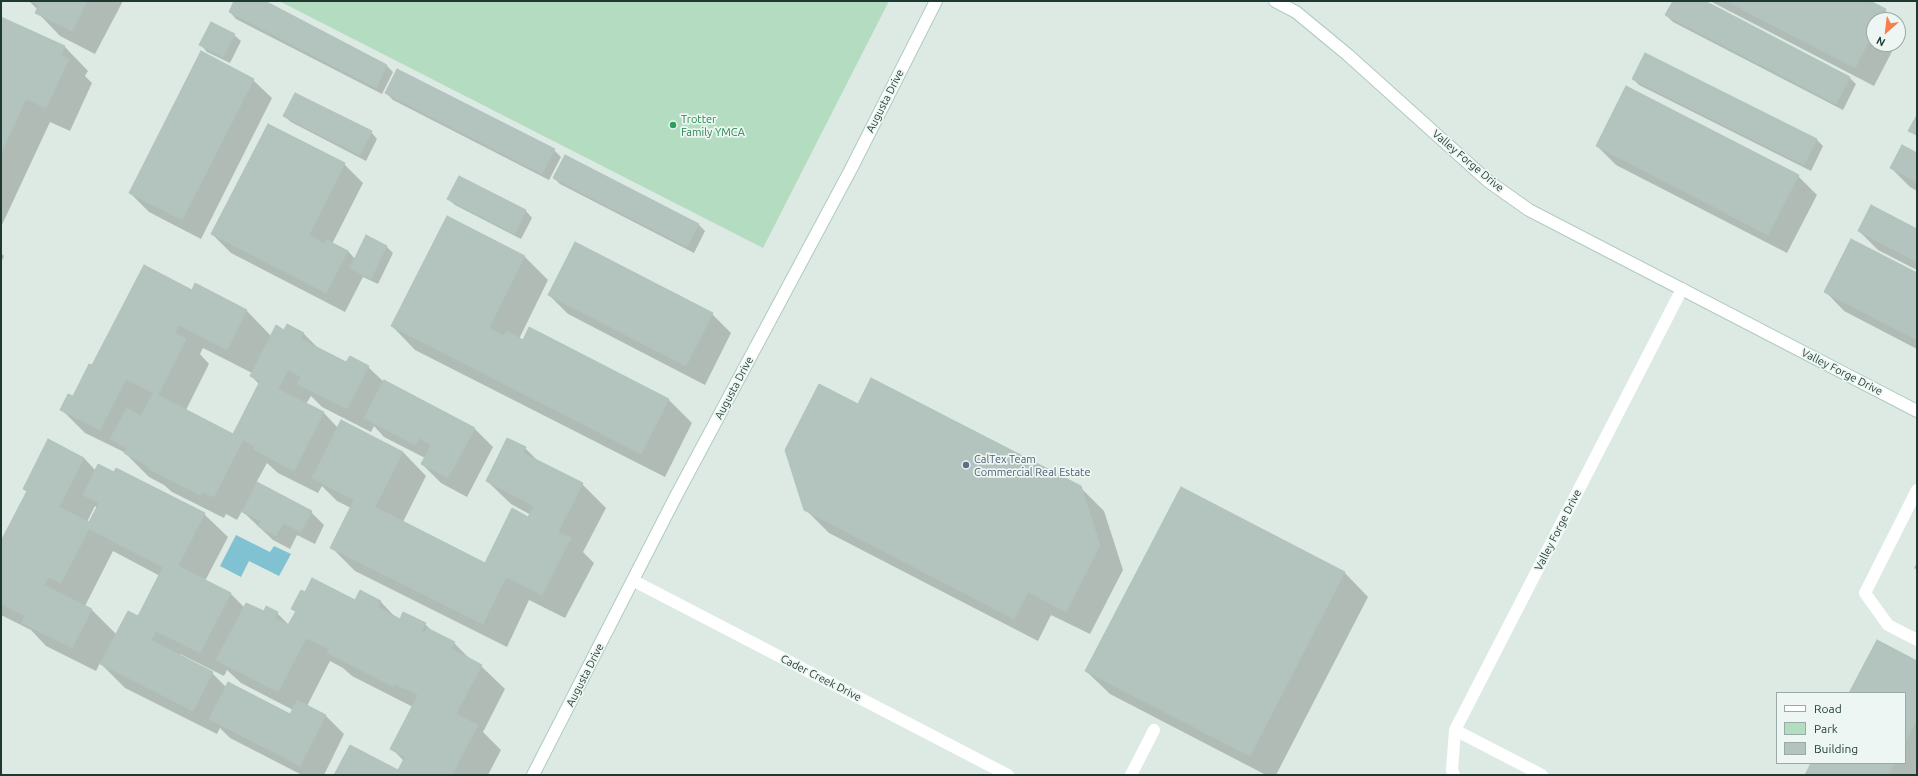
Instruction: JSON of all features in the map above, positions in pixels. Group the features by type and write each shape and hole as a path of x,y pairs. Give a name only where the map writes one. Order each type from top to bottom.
{"street":[{"name":"Augusta Drive","path":"533,775 634,581 676,496 851,169 936,1"},
{"name":"Valley Forge Drive","path":"1275,1 1296,12 1348,55 1488,181 1530,210 1917,411"},
{"name":"Valley Forge Drive","path":"1454,775 1452,770 1456,730 1682,289"},
{"path":"1917,490 1865,593 1888,625 1917,640"},
{"name":"Cader Creek Drive","path":"634,581 1008,775"},
{"path":"1131,775 1154,730"},
{"path":"1456,730 1542,775"}],"green space":[{"name":"Trotter Family YMCA","path":"279,1 889,1 763,248"}],"water":[{"path":"236,535 270,552 274,546 291,554 279,576 249,561 241,577 220,566"}],"building":[{"path":"32,1 87,1 72,31 35,13 39,5"},
{"path":"234,1 265,1 387,65 376,88 229,12"},
{"path":"1673,1 1705,1 1850,77 1836,104 1665,15"},
{"path":"1726,1 1870,1 1886,9 1884,12 1866,12 1866,47 1855,68"},
{"path":"1,17 65,46 61,55 69,59 46,108 26,99 1,153"},
{"path":"211,22 235,34 223,57 199,45"},
{"path":"201,51 254,79 182,220 129,193"},
{"path":"1645,53 1817,139 1804,165 1632,79"},
{"path":"397,69 555,149 542,174 385,93"},
{"path":"1626,86 1799,175 1768,235 1596,146"},
{"path":"295,93 372,131 360,155 283,116"},
{"path":"1917,115 1917,135 1908,131"},
{"path":"268,124 345,163 309,235 325,244 327,240 348,251 326,293 211,234"},
{"path":"1902,145 1917,153 1917,182 1890,168"},
{"path":"565,155 699,224 687,247 553,178"},
{"path":"459,176 526,210 515,234 447,199"},
{"path":"1871,205 1917,229 1917,262 1858,231"},
{"path":"447,216 525,256 489,328 504,336 507,331 523,340 529,327 669,399 641,454 391,326"},
{"path":"366,235 387,246 371,279 350,268"},
{"path":"1851,239 1917,273 1917,340 1824,292"},
{"path":"575,242 713,313 686,366 548,295"},
{"path":"144,265 192,290 195,283 247,310 227,350 179,325 175,333 186,339 158,395 233,434 260,381 250,376 276,325 284,330 287,324 304,333 301,339 346,362 350,356 369,366 347,409 297,384 301,377 288,370 278,389 324,412 294,471 253,449 255,446 243,440 214,497 202,492 200,495 147,468 148,466 124,453 127,448 110,439 127,408 141,416 153,393 126,379 100,430 60,410 68,394 73,396 89,364 92,365"},
{"path":"871,378 1081,486 1100,545 1066,612 1028,592 1014,619 804,510 785,450 819,384 858,404"},
{"path":"384,380 475,428 448,478 421,464 431,445 419,438 415,445 364,418"},
{"path":"341,420 403,452 375,507 485,563 512,508 528,517 534,506 486,481 507,438 526,447 523,453 583,483 558,532 571,538 542,595 506,577 483,624 330,548 354,500 312,478"},
{"path":"48,439 84,458 59,507 89,522 99,503 83,495 98,464 114,472 116,468 205,513 178,566 231,593 200,653 156,631 151,640 213,672 193,711 100,664 128,611 138,616 163,567 89,529 61,583 48,577 44,585 92,609 72,648 22,623 25,616 1,604 1,541 27,491 23,489"},
{"path":"257,482 312,511 301,532 283,523 276,536 258,526 261,521 242,512"},
{"path":"1181,487 1345,572 1250,756 1085,671"},
{"path":"312,578 355,600 360,590 381,601 378,607 400,619 403,612 426,623 421,632 424,633 427,628 455,642 451,648 482,665 456,714 478,725 452,775 334,775 350,745 398,770 405,757 390,749 418,695 395,684 394,687 327,653 329,649 306,638 278,692 216,660 246,603 264,611 266,606 278,612 275,618 288,625 296,611 291,609 301,590 305,592"},
{"path":"1877,640 1917,661 1917,719 1906,740 1906,692 1850,692"},
{"path":"228,682 290,714 297,700 326,715 300,766 209,719"},
{"path":"1810,764 1894,764 1888,775 1805,775"}],"place":[{"name":"Trotter Family YMCA","path":"673,125"},
{"name":"CalTex Team Commercial Real Estate","path":"966,465"}]}
